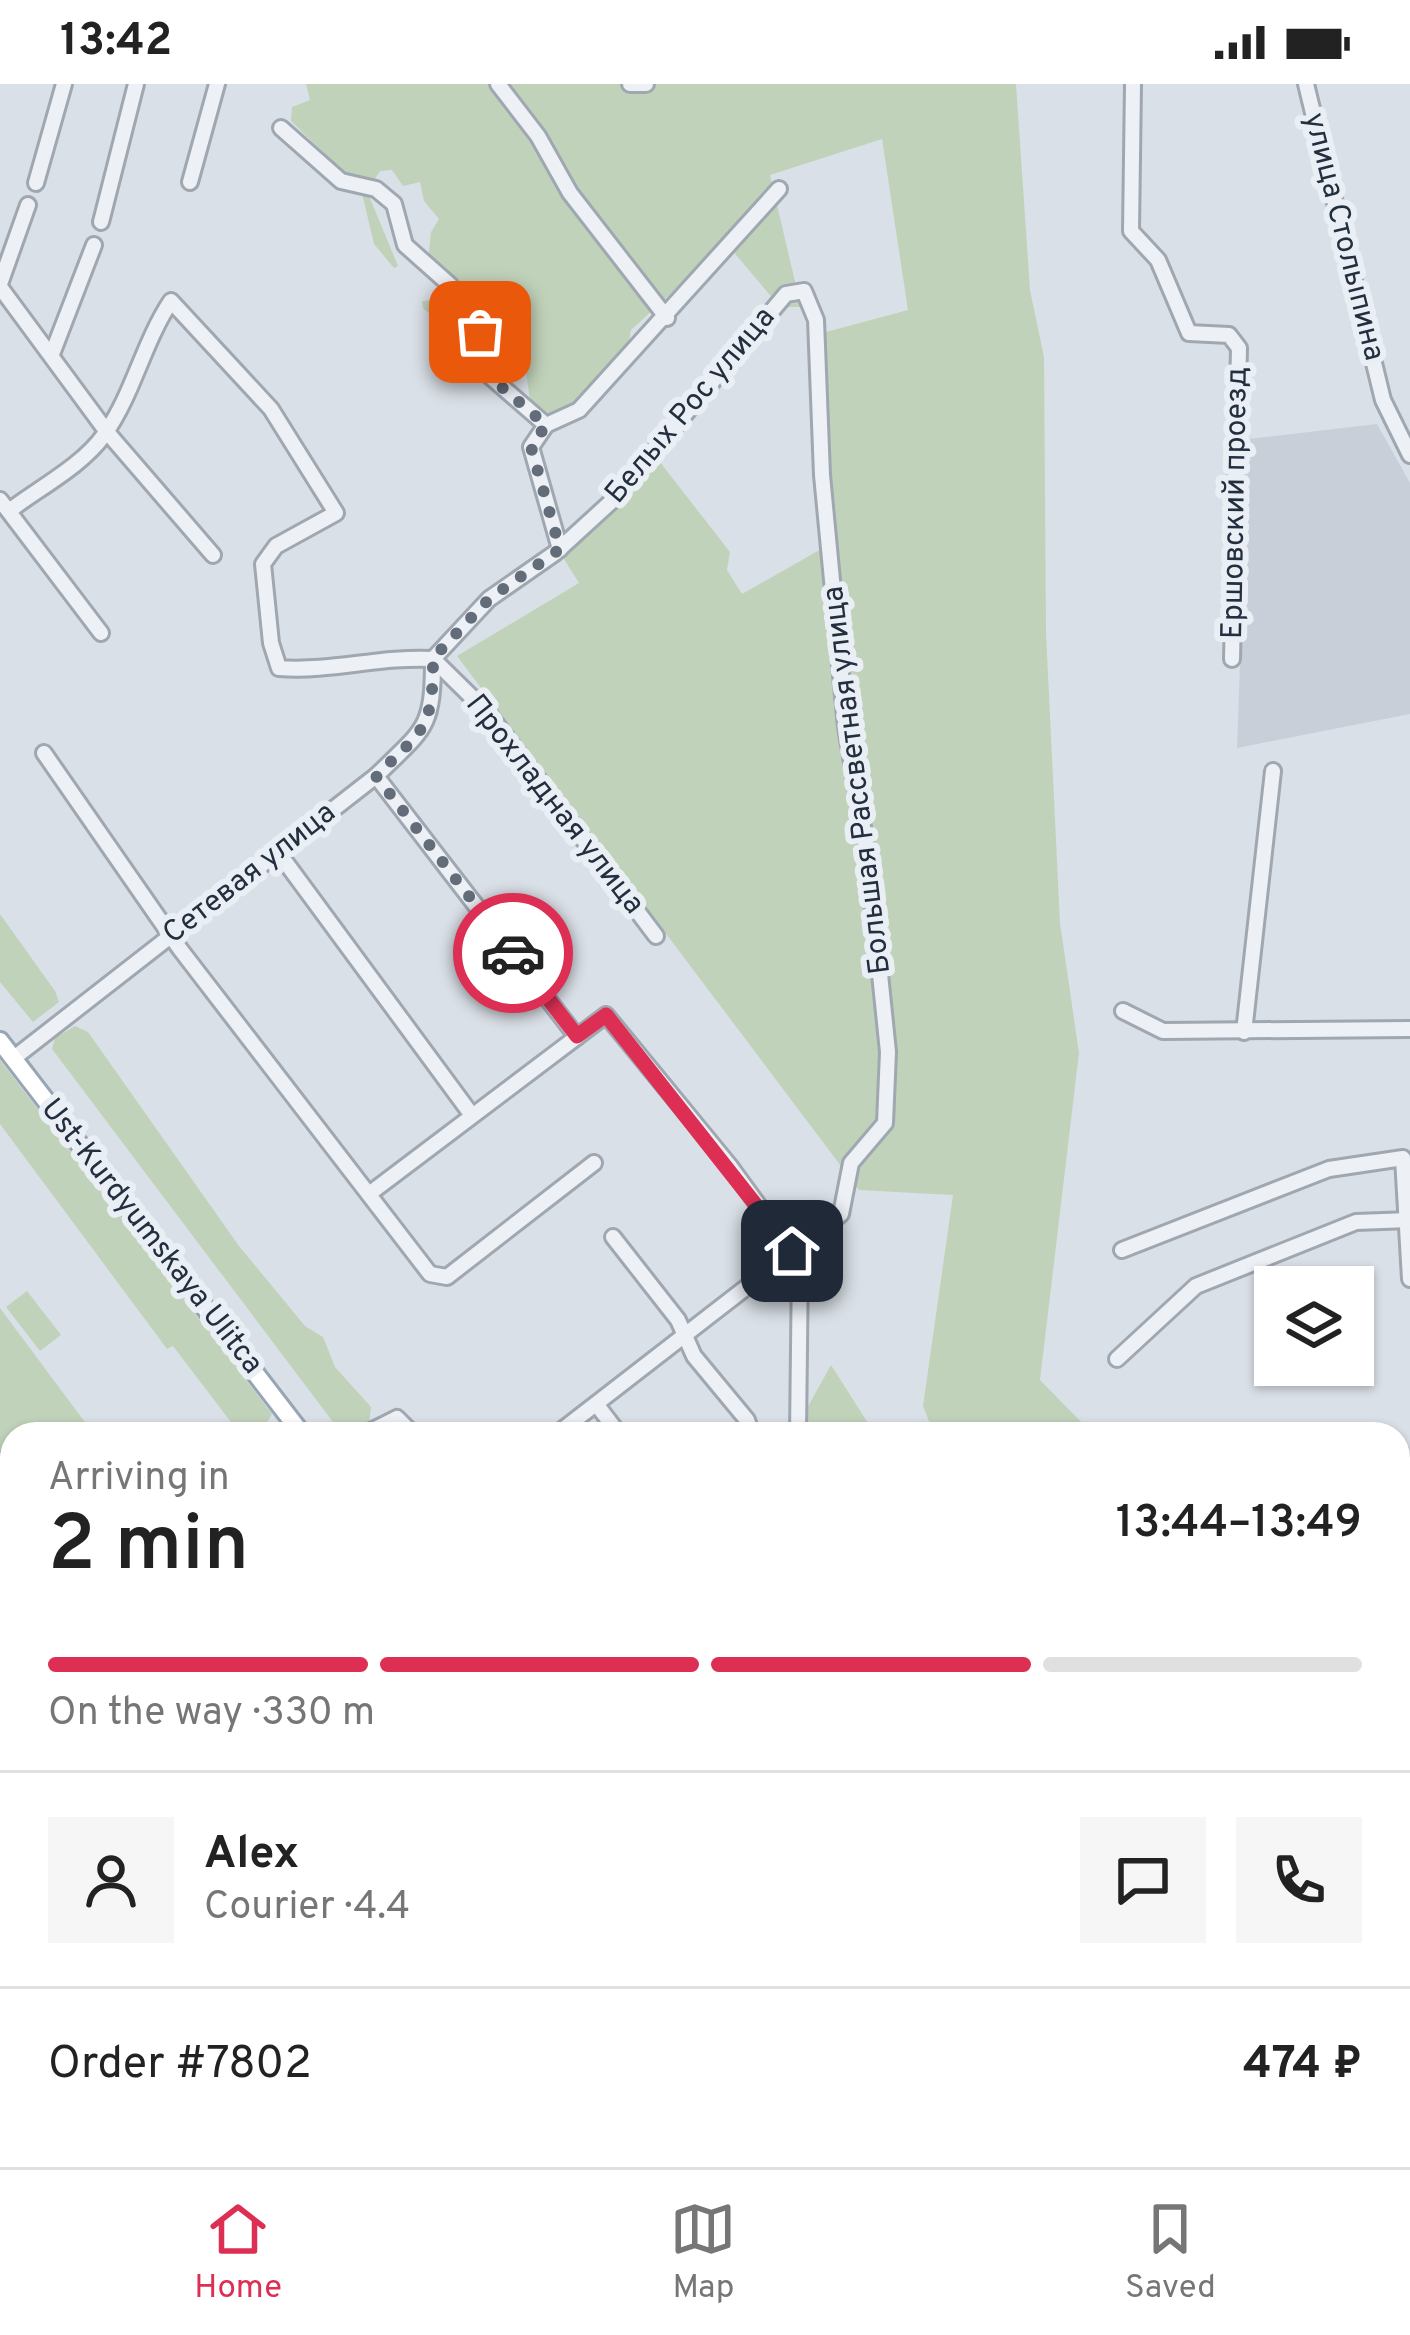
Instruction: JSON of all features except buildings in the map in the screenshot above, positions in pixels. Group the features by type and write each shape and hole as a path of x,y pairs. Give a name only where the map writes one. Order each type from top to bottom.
{"main road":[{"name":"Ust-Kurdyumskaya Ulitca","path":"0,1041 293,1422"}],"street":[{"path":"36,183 64,84"},
{"path":"101,222 136,84"},
{"path":"190,182 217,84"},
{"path":"498,84 538,136 570,194 667,319"},
{"path":"630,84 646,84"},
{"name":"Ершовский проезд","path":"1133,84 1132,231 1158,260 1189,333 1228,335 1239,348 1232,658"},
{"name":"улица Столыпина","path":"1306,84 1383,400 1410,455"},
{"path":"281,128 341,181 376,189 394,204 405,244 450,285 480,332 484,372 546,425"},
{"path":"560,549 531,447 546,425 579,410 667,319 779,189"},
{"path":"28,206 0,286 107,432 212,556"},
{"path":"52,354 94,244"},
{"name":"Большая Рассветная улица","path":"786,294 804,291 816,320 822,475 846,727 868,857 888,1052 885,1123 851,1163 841,1214 792,1251"},
{"name":"Белых Рос улица","path":"433,658 489,599 560,549 613,500 786,294"},
{"path":"101,633 4,506 92,450 107,432 149,334 171,301 271,409 336,513 276,546 262,564 271,643 279,668 313,670 389,656 433,658"},
{"name":"Сетевая улица","path":"14,1058 376,776 422,732 433,712 433,658"},
{"name":"Прохладная улица","path":"433,658 488,713 656,936"},
{"path":"44,753 173,935 437,1280 594,1162"},
{"path":"1244,1032 1273,771"},
{"path":"376,776 577,1036"},
{"path":"278,852 471,1114"},
{"path":"1124,1011 1163,1031 1410,1029"},
{"path":"369,1194 606,1015 800,1262 798,1422"},
{"path":"1122,1250 1329,1169 1403,1158 1410,1279"},
{"path":"1117,1358 1196,1286 1356,1222 1408,1220"},
{"path":"613,1237 744,1422"},
{"path":"574,1422 792,1251"},
{"path":"597,1405 610,1422"}],"shaded area":[{"path":"1377,424 1410,483 1410,714 1237,748 1248,439"}],"green space":[{"path":"306,84 1016,84 1030,290 1044,357 1046,633 1060,923 1079,1053 1040,1380 1081,1422 929,1422 923,1406 953,1195 859,1190 457,656 579,583 562,556 656,457 730,552 727,570 742,594 823,548 811,336 908,310 882,139 770,175 801,307 780,307 726,243 631,330 622,358 602,383 552,418 530,400 526,372 515,356 502,354 494,331 466,333 423,308 422,301 467,297 459,283 428,261 431,232 439,219 424,201 420,182 403,186 392,170 380,171 367,191 398,266 394,268 374,244 361,189 291,121 292,107 310,100"},
{"path":"0,914 59,1002 33,1022 0,982"},
{"path":"75,1026 88,1032 239,1246 305,1326 323,1337 335,1367 371,1407 369,1422 333,1422 52,1049 55,1038"},
{"path":"0,1060 272,1414 267,1422 231,1422 173,1346 167,1349 0,1124"},
{"path":"27,1291 61,1335 40,1351 6,1307"},
{"path":"0,1308 85,1422 0,1422"},
{"path":"831,1365 867,1422 806,1422 806,1410"}],"way so far":[{"path":"480,332 484,372 546,425 531,447 560,549 489,599 433,658 433,712 422,732 376,776 513,953"}],"route":[{"path":"513,953 577,1036 606,1015 730,1166 792,1251"}]}
